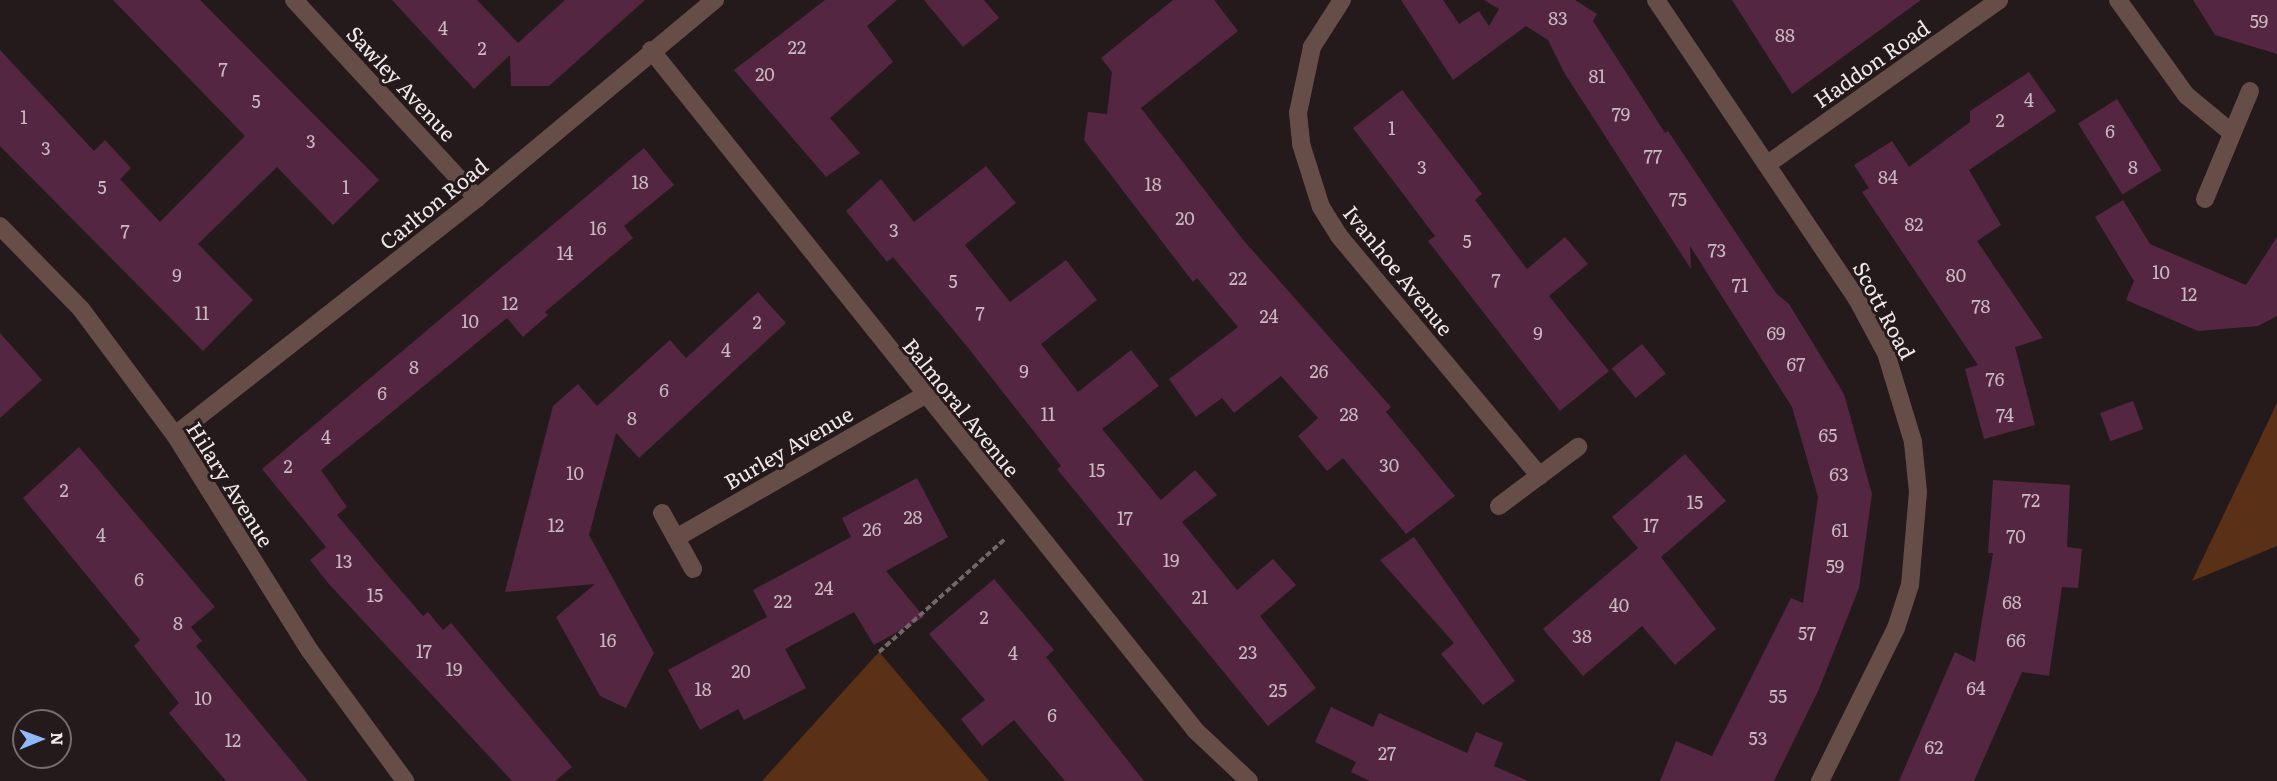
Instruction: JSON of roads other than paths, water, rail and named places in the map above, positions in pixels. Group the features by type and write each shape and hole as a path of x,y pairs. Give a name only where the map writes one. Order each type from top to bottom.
{"street":[{"name":"Sawley Avenue","path":"294,0 477,198"},
{"name":"Carlton Road","path":"175,435 477,198 715,0"},
{"name":"Ivanhoe Avenue","path":"1342,0 1312,47 1298,113 1301,144 1321,207 1339,236 1540,476"},
{"name":"Scott Road","path":"1656,0 1769,163 1886,353 1913,442 1918,492 1910,585 1896,628 1820,781"},
{"name":"Haddon Road","path":"1769,163 1999,0"},
{"path":"2118,0 2187,96 2232,133"},
{"name":"Balmoral Avenue","path":"651,51 923,396 1196,731 1249,781"},
{"path":"2205,199 2250,91"},
{"name":"Hilary Avenue","path":"3,234 81,309 175,435 310,651 405,781"},
{"name":"Burley Avenue","path":"676,538 923,396"},
{"path":"1499,506 1578,447"},
{"path":"663,513 693,569"}]}
